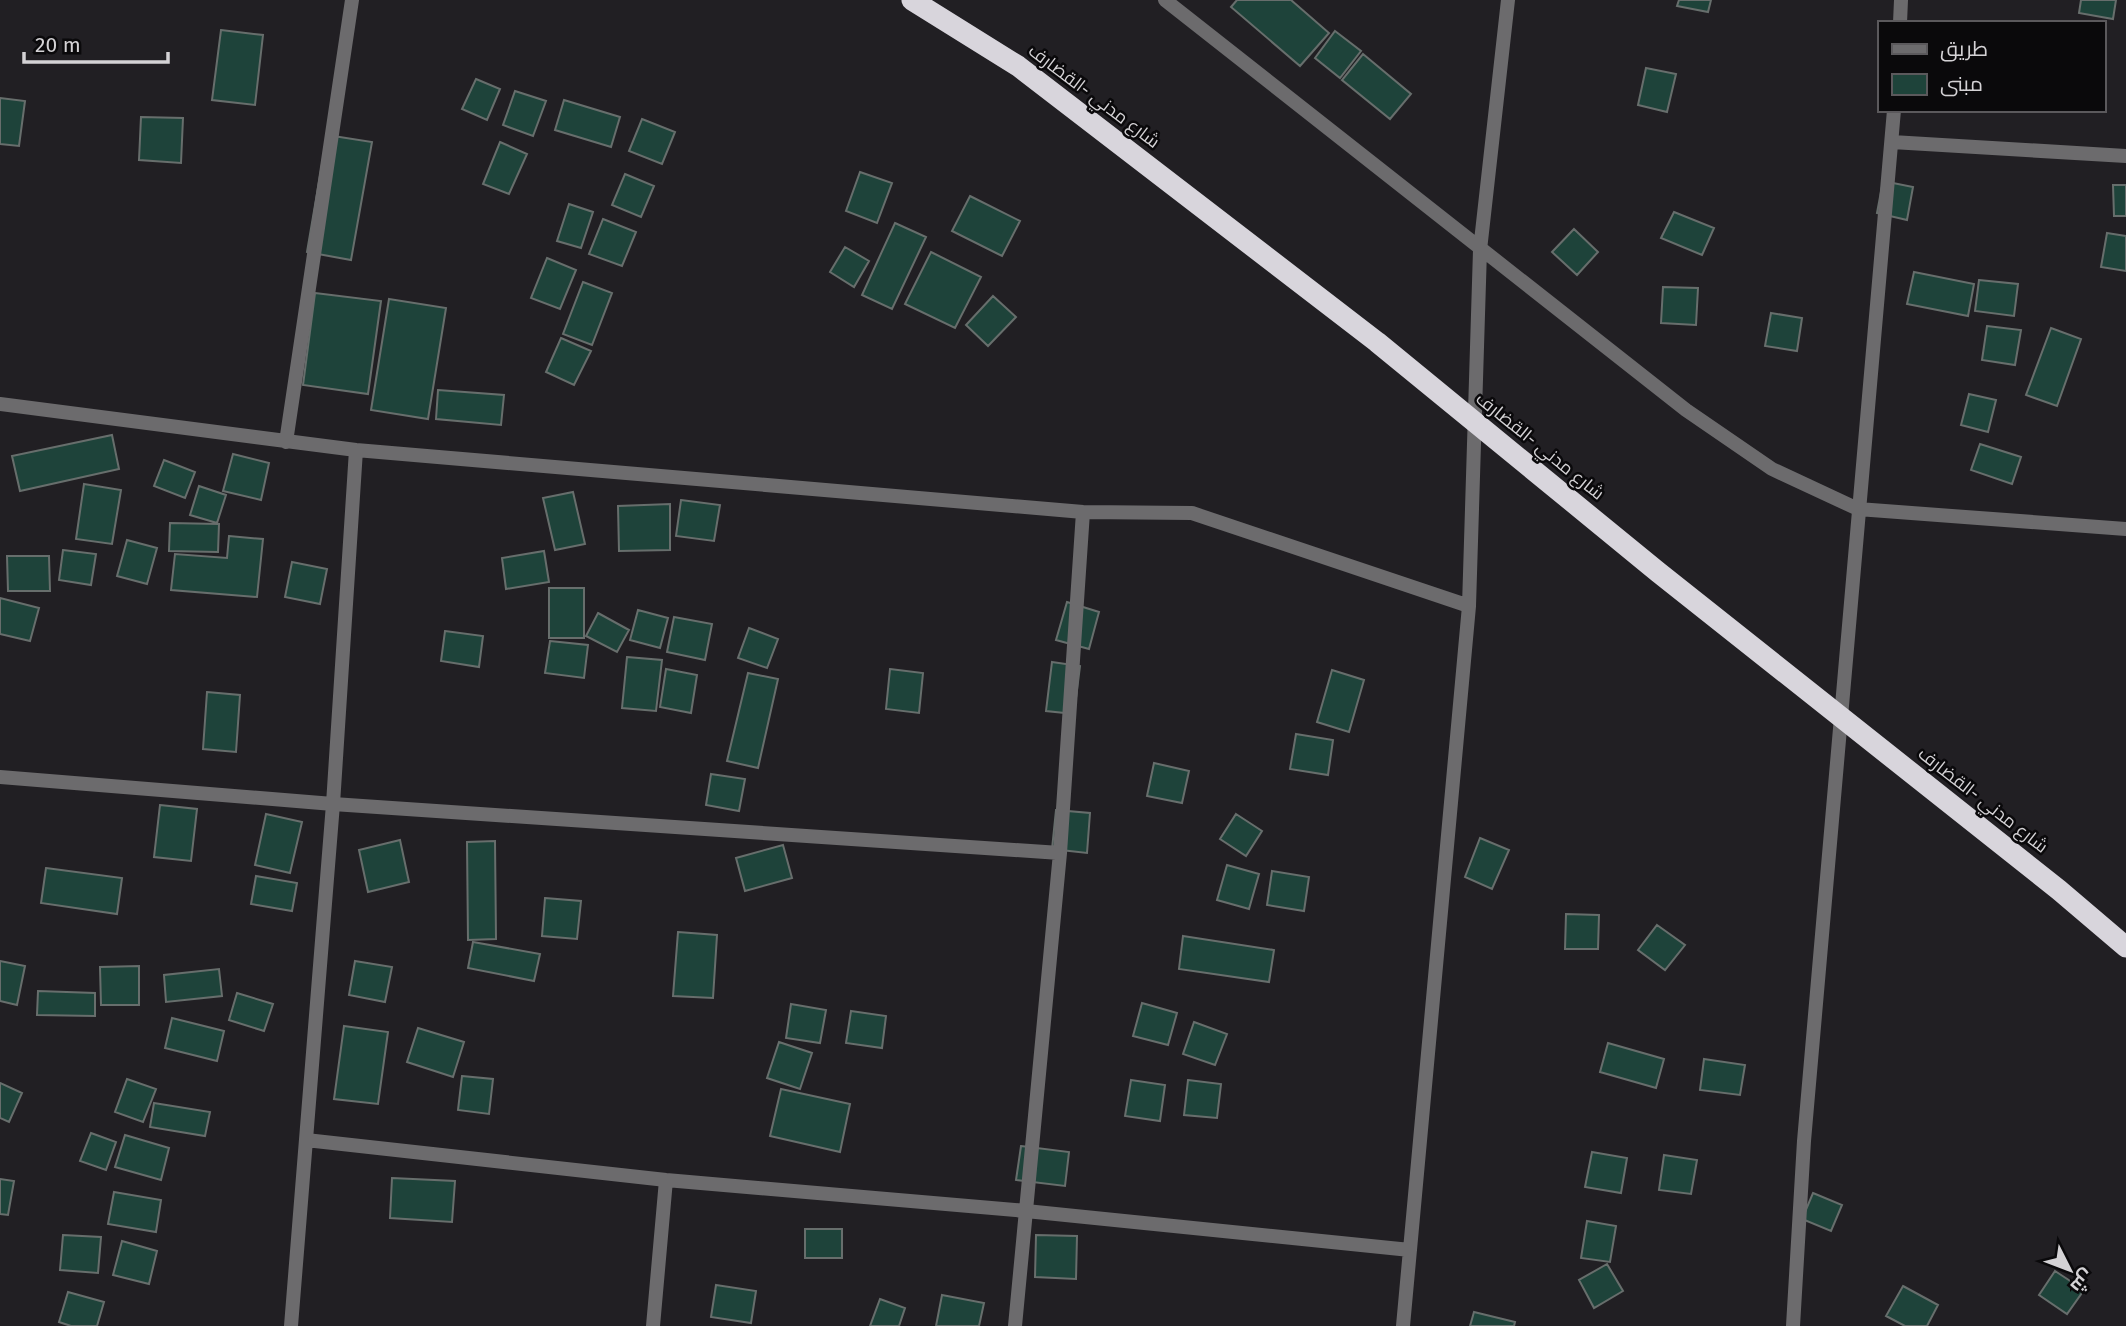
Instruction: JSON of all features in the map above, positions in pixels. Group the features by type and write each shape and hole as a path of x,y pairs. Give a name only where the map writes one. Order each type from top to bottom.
{"highway":[{"name":"شارع مدني -القضارف","path":"912,0 1018,66 1366,334 1658,572 2059,890 2126,947"}],"street":[{"path":"286,442 352,0"},
{"path":"1165,0 1686,411 1772,468 1858,509 2126,530"},
{"path":"1403,1326 1469,606 1480,250 1508,0"},
{"path":"1900,21 1901,0"},
{"path":"1793,1326 1804,1141 1894,112"},
{"path":"1892,142 2126,156"},
{"path":"0,404 356,450 1083,512 1192,513 1469,606"},
{"path":"291,1326 333,804 356,450"},
{"path":"1015,1326 1060,853 1083,512"},
{"path":"0,777 333,804 1060,853"},
{"path":"306,1140 666,1180 1026,1211 1410,1250"},
{"path":"653,1326 666,1180"}],"building":[{"path":"1237,0 1291,0 1329,33 1300,66 1231,7"},
{"path":"1679,0 1711,0 1708,12 1677,6"},
{"path":"2081,0 2116,0 2113,19 2079,13"},
{"path":"221,30 263,35 255,105 212,100"},
{"path":"1335,31 1361,51 1340,78 1315,58"},
{"path":"1363,54 1411,94 1390,119 1342,80"},
{"path":"1646,68 1676,74 1667,112 1638,105"},
{"path":"476,79 500,89 487,120 462,109"},
{"path":"515,91 546,101 533,136 503,125"},
{"path":"0,98 25,101 19,146 0,144"},
{"path":"564,100 620,117 611,147 555,130"},
{"path":"141,117 183,118 181,163 139,160"},
{"path":"642,119 675,132 662,164 629,151"},
{"path":"327,135 372,142 351,260 307,252"},
{"path":"500,142 527,154 509,194 483,184"},
{"path":"860,172 892,183 877,223 846,211"},
{"path":"625,174 654,186 641,217 612,205"},
{"path":"1883,181 1913,187 1907,220 1877,213"},
{"path":"2113,185 2126,185 2126,216 2114,216"},
{"path":"970,196 1020,221 1002,256 952,231"},
{"path":"569,204 593,212 581,248 557,241"},
{"path":"1674,212 1714,228 1702,255 1661,238"},
{"path":"603,219 636,232 622,266 589,254"},
{"path":"895,223 926,237 892,309 862,295"},
{"path":"1574,229 1598,252 1577,275 1552,252"},
{"path":"2107,233 2126,236 2126,271 2101,267"},
{"path":"845,247 869,261 854,287 830,272"},
{"path":"931,252 981,277 955,328 905,304"},
{"path":"547,258 576,270 560,309 531,298"},
{"path":"1914,272 1974,284 1968,316 1907,304"},
{"path":"1979,280 2018,284 2014,316 1975,311"},
{"path":"583,282 612,293 592,345 563,334"},
{"path":"1663,287 1698,288 1696,325 1661,323"},
{"path":"315,293 381,301 368,394 303,385"},
{"path":"993,296 1016,317 988,346 966,325"},
{"path":"389,299 446,308 428,419 371,410"},
{"path":"1771,313 1802,318 1797,351 1765,346"},
{"path":"1987,326 2021,330 2015,365 1982,360"},
{"path":"2051,328 2081,339 2057,406 2026,395"},
{"path":"561,338 591,351 574,385 546,372"},
{"path":"438,390 504,395 501,425 436,419"},
{"path":"1969,394 1996,400 1988,432 1961,425"},
{"path":"112,435 119,469 20,491 12,456"},
{"path":"1980,444 2021,457 2012,484 1971,470"},
{"path":"233,454 269,463 261,500 223,491"},
{"path":"164,460 195,472 185,498 154,486"},
{"path":"84,484 121,490 112,544 76,539"},
{"path":"199,486 226,495 217,523 190,515"},
{"path":"573,492 585,544 555,550 543,498"},
{"path":"681,500 720,505 714,541 676,536"},
{"path":"670,504 670,550 619,551 618,506"},
{"path":"170,523 219,524 218,552 169,551"},
{"path":"229,536 263,539 257,597 171,590 175,554 227,558"},
{"path":"127,540 157,548 147,584 117,576"},
{"path":"63,550 96,554 91,585 59,580"},
{"path":"544,551 549,582 506,589 502,558"},
{"path":"7,556 49,556 50,591 8,591"},
{"path":"292,562 327,569 320,604 285,597"},
{"path":"549,588 584,588 584,638 549,638"},
{"path":"0,598 39,608 30,641 0,634"},
{"path":"1067,602 1099,612 1089,649 1056,640"},
{"path":"638,610 668,618 660,648 630,640"},
{"path":"598,613 629,630 617,652 586,636"},
{"path":"674,617 712,624 705,660 667,652"},
{"path":"749,628 778,639 767,668 738,658"},
{"path":"445,631 483,636 479,667 441,661"},
{"path":"550,641 588,645 584,678 545,673"},
{"path":"627,657 662,660 656,711 622,708"},
{"path":"1052,662 1080,666 1074,714 1046,711"},
{"path":"666,669 697,675 691,713 660,707"},
{"path":"890,669 923,673 919,713 886,709"},
{"path":"1332,670 1364,680 1349,732 1317,722"},
{"path":"748,673 778,679 758,768 727,761"},
{"path":"207,692 240,695 236,752 203,749"},
{"path":"1296,734 1333,740 1328,775 1290,769"},
{"path":"1154,763 1189,771 1182,803 1147,796"},
{"path":"711,774 745,779 739,811 706,805"},
{"path":"160,805 197,809 191,861 154,857"},
{"path":"1056,810 1090,813 1087,853 1052,849"},
{"path":"266,814 302,822 290,873 255,865"},
{"path":"1236,814 1262,831 1246,856 1220,839"},
{"path":"1480,838 1509,850 1492,889 1465,877"},
{"path":"400,840 409,882 368,892 359,850"},
{"path":"495,841 496,939 468,940 467,842"},
{"path":"783,845 792,878 745,891 736,858"},
{"path":"1227,865 1259,874 1249,909 1217,900"},
{"path":"46,868 122,878 117,914 41,903"},
{"path":"1272,871 1309,877 1304,911 1267,905"},
{"path":"256,876 297,883 292,911 251,904"},
{"path":"545,898 581,901 577,939 542,936"},
{"path":"1566,914 1599,915 1598,949 1565,949"},
{"path":"1657,925 1685,945 1665,970 1638,950"},
{"path":"678,932 717,935 713,998 673,996"},
{"path":"1183,936 1274,950 1269,982 1179,969"},
{"path":"473,942 540,954 534,981 468,968"},
{"path":"0,961 25,966 17,1005 0,1001"},
{"path":"355,961 392,967 385,1002 349,995"},
{"path":"139,966 139,1005 101,1005 100,967"},
{"path":"219,969 222,996 166,1002 164,975"},
{"path":"38,991 95,993 95,1016 37,1015"},
{"path":"237,993 273,1004 264,1031 229,1020"},
{"path":"1142,1003 1177,1013 1168,1045 1133,1036"},
{"path":"791,1004 826,1010 820,1043 786,1038"},
{"path":"851,1011 886,1016 882,1048 846,1043"},
{"path":"172,1018 224,1031 217,1061 165,1048"},
{"path":"1194,1022 1227,1034 1215,1065 1183,1054"},
{"path":"344,1026 388,1032 378,1104 334,1099"},
{"path":"418,1028 464,1042 453,1077 407,1062"},
{"path":"779,1042 812,1053 800,1089 767,1078"},
{"path":"1608,1043 1664,1059 1656,1088 1600,1072"},
{"path":"1704,1059 1745,1065 1740,1095 1700,1090"},
{"path":"462,1076 493,1079 489,1114 458,1110"},
{"path":"127,1079 156,1089 143,1122 115,1112"},
{"path":"1131,1080 1165,1085 1160,1121 1125,1116"},
{"path":"1188,1080 1221,1084 1217,1118 1184,1115"},
{"path":"0,1083 22,1093 9,1122 0,1118"},
{"path":"781,1089 850,1104 840,1152 770,1136"},
{"path":"154,1103 210,1112 205,1136 150,1127"},
{"path":"91,1133 116,1142 106,1170 80,1161"},
{"path":"125,1135 169,1148 161,1180 115,1167"},
{"path":"1021,1146 1069,1152 1065,1186 1016,1180"},
{"path":"1592,1152 1627,1158 1621,1193 1585,1187"},
{"path":"1664,1155 1697,1160 1691,1194 1659,1190"},
{"path":"392,1178 455,1181 452,1222 390,1218"},
{"path":"0,1179 14,1181 8,1215 0,1214"},
{"path":"114,1192 161,1200 156,1232 108,1224"},
{"path":"1813,1193 1842,1205 1831,1231 1802,1219"},
{"path":"1587,1221 1616,1226 1610,1262 1581,1258"},
{"path":"805,1229 842,1229 842,1258 805,1258"},
{"path":"63,1235 101,1237 98,1273 60,1270"},
{"path":"1036,1235 1077,1236 1076,1279 1035,1277"},
{"path":"122,1241 157,1251 149,1284 113,1275"},
{"path":"1607,1264 1623,1291 1594,1308 1579,1280"},
{"path":"2055,1271 2084,1290 2067,1314 2039,1295"},
{"path":"716,1285 756,1291 751,1323 711,1317"},
{"path":"1903,1286 1938,1305 1927,1326 1905,1326 1886,1316"},
{"path":"68,1292 104,1302 97,1326 71,1326 59,1322"},
{"path":"942,1295 984,1303 979,1326 936,1326"},
{"path":"880,1299 905,1308 899,1326 870,1326"},
{"path":"1474,1312 1515,1322 1514,1326 1470,1326"}]}
